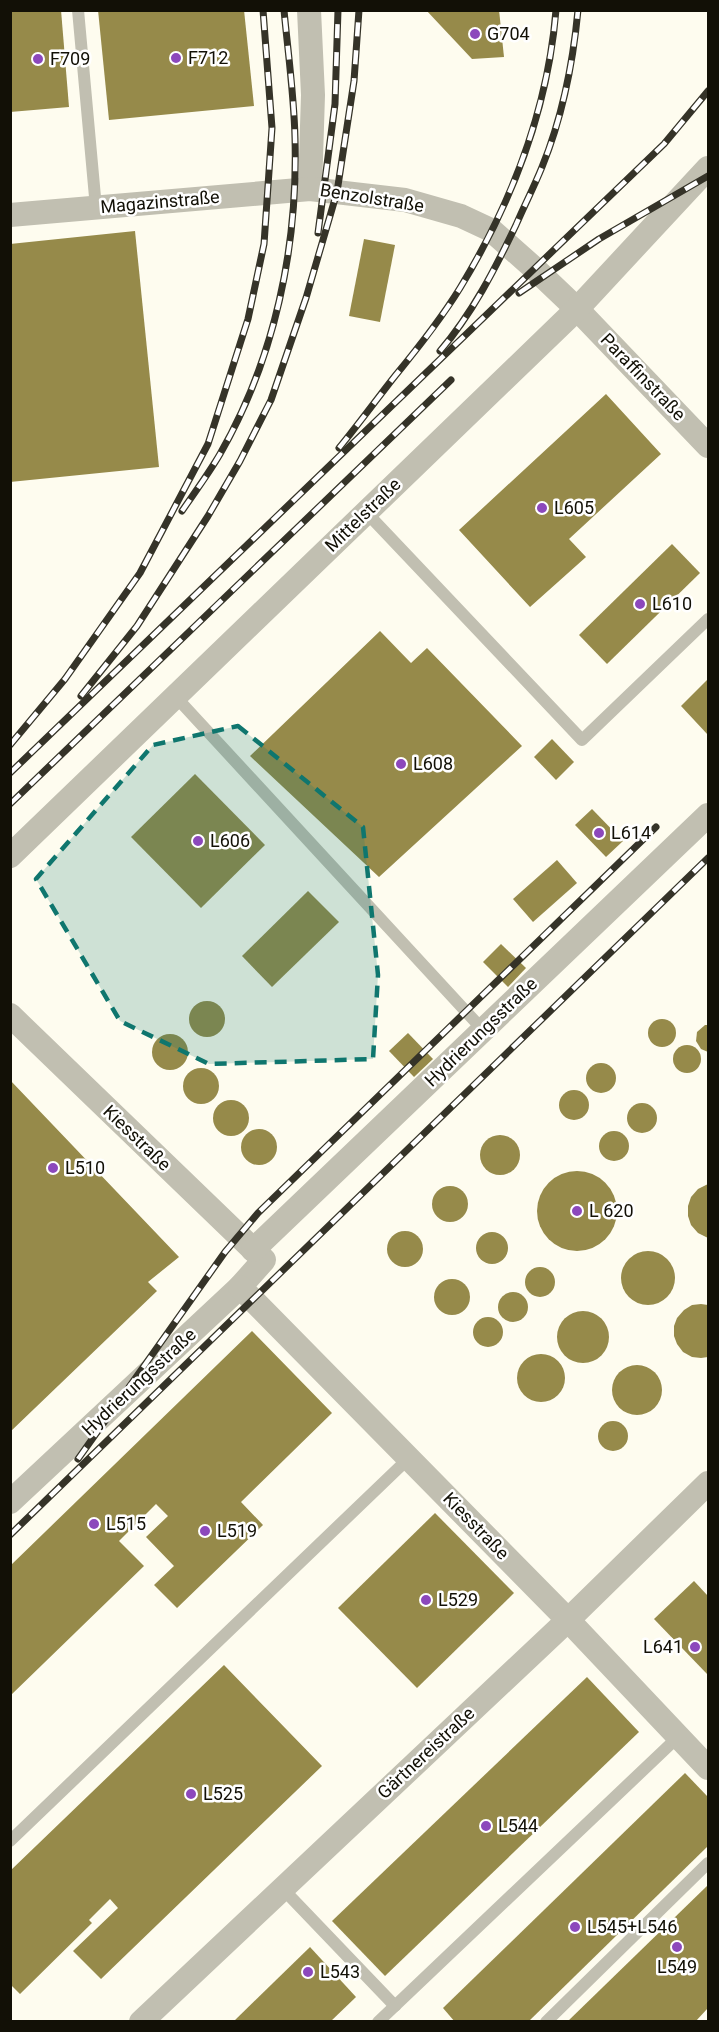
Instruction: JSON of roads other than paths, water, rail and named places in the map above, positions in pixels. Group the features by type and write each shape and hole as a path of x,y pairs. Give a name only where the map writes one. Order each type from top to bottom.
{"street":[{"name":"Benzolstraße","path":"309,10 313,95 310,189 405,200 461,216 491,230 577,309"},
{"name":"Mittelstraße","path":"10,856 577,309 708,168"},
{"name":"Magazinstraße","path":"10,215 310,189"},
{"name":"Paraffinstraße","path":"577,309 708,446"},
{"name":"Hydrierungsstraße","path":"10,1502 240,1287 258,1255 483,1030 708,815"},
{"name":"Kiesstraße","path":"10,1015 258,1255"},
{"name":"Kiesstraße","path":"240,1287 568,1620 708,1768"},
{"name":"Gärtnereistraße","path":"141,2022 568,1620 708,1483"}],"lane":[{"path":"78,10 96,208"},
{"path":"366,512 582,740 708,619"},
{"path":"176,696 483,1030"},
{"path":"10,1841 409,1458"},
{"path":"379,2021 679,1736"},
{"path":"546,2022 708,1863"},
{"path":"282,1888 394,2006"}],"railway":[{"path":"10,745 65,679 140,573 208,444 248,319 264,244 272,128 263,10"},
{"path":"182,511 216,461 239,417 269,341 279,301 287,261 295,179 293,106 284,10"},
{"path":"318,233 335,104 338,10"},
{"path":"81,696 137,626 208,516 240,461 271,400 306,298 337,192 354,81 359,10"},
{"path":"339,448 445,311 495,223 511,189 536,119 552,47 556,10"},
{"path":"440,351 473,306 491,274 542,167 566,90 578,10"},
{"path":"10,773 664,144 708,91"},
{"path":"519,293 599,239 708,176"},
{"path":"10,804 451,380"},
{"path":"78,1459 225,1252 258,1213 656,827"},
{"path":"10,1535 708,858"}],"place":[{"name":"G704","path":"475,34"},
{"name":"F712","path":"176,58"},
{"name":"F709","path":"38,59"},
{"name":"L605","path":"542,508"},
{"name":"L610","path":"640,604"},
{"name":"L608","path":"401,764"},
{"name":"L614","path":"599,833"},
{"name":"L606","path":"198,841"},
{"name":"L510","path":"53,1168"},
{"name":"L 620","path":"577,1211"},
{"name":"L515","path":"94,1524"},
{"name":"L519","path":"205,1531"},
{"name":"L529","path":"426,1600"},
{"name":"L641","path":"695,1647"},
{"name":"L525","path":"191,1794"},
{"name":"L544","path":"486,1826"},
{"name":"L545+L546","path":"575,1927"},
{"name":"L549","path":"677,1947"},
{"name":"L543","path":"308,1972"}]}
